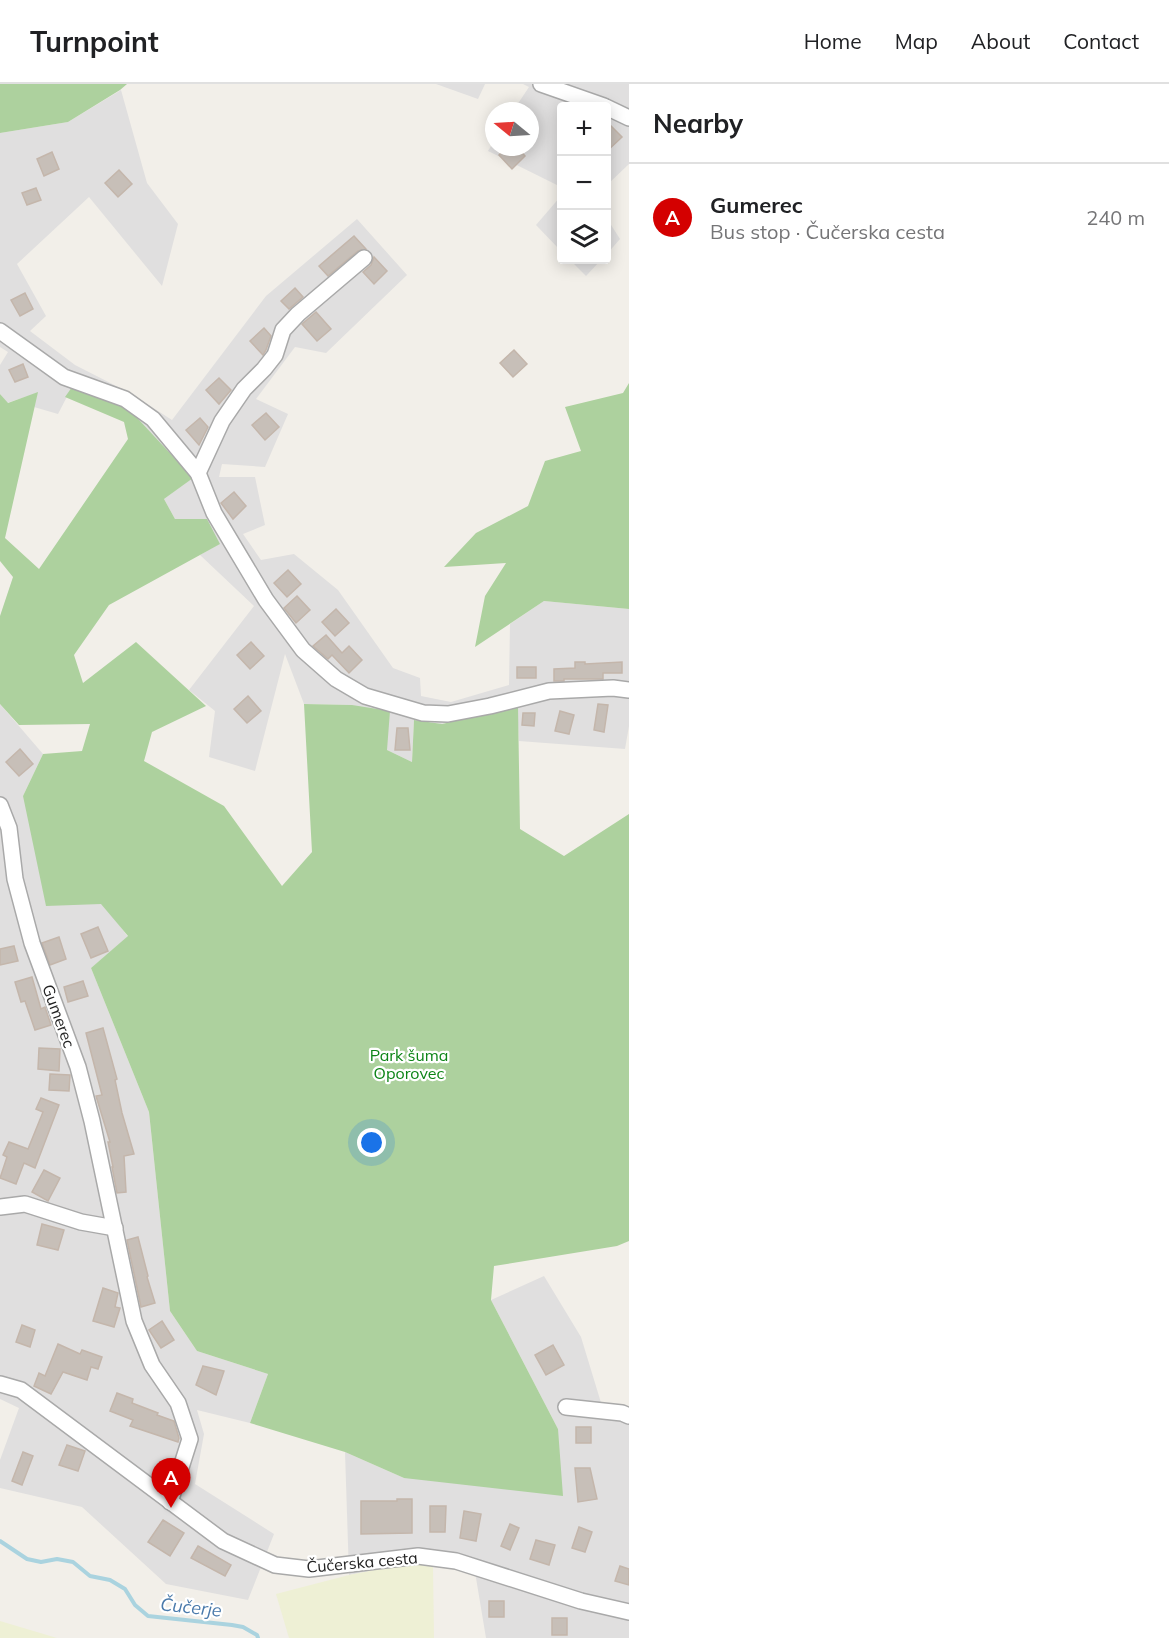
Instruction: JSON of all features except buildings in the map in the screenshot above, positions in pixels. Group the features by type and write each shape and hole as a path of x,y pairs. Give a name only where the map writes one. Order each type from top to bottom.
{"street":[{"path":"541,84 591,102"},
{"path":"611,110 629,118"},
{"path":"198,473 222,421 244,389 274,355 284,330 298,314 364,258"},
{"path":"0,330 64,377 125,399 153,419 198,473 214,513 266,600 303,650 336,679 365,696 423,713 448,714 549,691 613,688 629,690"},
{"name":"Gumerec","path":"0,805 9,828 15,879 32,943 78,1067 134,1321 152,1365 178,1402 190,1439 170,1502"},
{"path":"0,1207 25,1204 81,1222 115,1228"},
{"name":"Čučerska cesta","path":"0,1384 21,1390 223,1541 275,1565 309,1569 418,1556 456,1561 581,1601 629,1612"},
{"path":"567,1407 622,1413 629,1416"}],"shaded area":[{"path":"436,84 485,84 478,99"},
{"path":"523,84 629,84 629,164 611,181 611,102 557,102 557,185 498,156 539,156 539,102 519,102 529,87"},
{"path":"121,90 147,183 178,224 162,286 89,197 17,264 46,316 30,331 75,365 130,393 172,420 266,296 357,219 407,275 326,353 295,347 256,399 288,414 265,467 222,464 219,477 255,477 265,525 243,534 261,560 294,554 338,590 393,668 420,678 421,696 451,702 509,685 510,624 544,601 629,609 629,726 625,749 519,741 517,706 441,724 414,720 412,762 387,750 352,705 304,704 285,654 255,771 209,757 215,711 189,690 254,606 200,555 219,544 175,519 164,499 192,478 128,408 72,387 58,414 34,407 37,393 7,403 0,394 0,365 8,352 0,347 0,133 68,122"},
{"path":"557,201 557,247 536,225"},
{"path":"611,225 620,239 611,249"},
{"path":"574,264 597,264 586,276"},
{"path":"0,704 43,754 23,796 128,937 91,968 149,1112 170,1311 197,1351 268,1374 250,1423 197,1410 204,1434 195,1484 274,1534 248,1600 166,1584 82,1507 0,1488 0,1460 19,1408 0,1399"},
{"path":"544,1276 581,1337 602,1406 629,1412 629,1638 486,1638 475,1572 410,1563 349,1575 345,1452 404,1478 558,1429 491,1300"}],"green space":[{"path":"0,84 127,84 68,122 0,133"},
{"path":"629,383 629,609 544,601 475,647 485,596 506,563 444,567 476,533 528,506 545,461 581,451 565,407 623,393"},
{"name":"Park šuma Oporovec","path":"72,387 128,408 193,478 164,499 175,519 207,519 220,544 109,605 74,655 83,683 136,642 206,706 152,732 144,761 224,806 282,886 312,852 304,704 352,705 390,711 387,750 412,762 414,720 442,724 518,706 520,829 564,856 629,814 629,1241 617,1246 494,1266 491,1300 558,1429 563,1496 404,1478 345,1452 250,1423 268,1374 197,1351 170,1311 149,1112 91,968 128,936 101,904 46,906 23,796 43,754 82,751 90,724 19,725 0,704 0,616 13,577 0,561 0,394 8,403 38,392 5,538 39,569 128,439 124,422 65,397"},
{"path":"410,1563 433,1566 434,1638 289,1638 276,1594 349,1575"},
{"path":"0,1621 57,1638 0,1638"}],"waterway":[{"name":"Čučerje","path":"0,1541 27,1559 41,1562 57,1559 73,1562 90,1576 110,1580 125,1589 135,1605 148,1616 243,1627 257,1635 258,1638"}],"place":[{"name":"Gumerec","path":"171,1508"}]}
